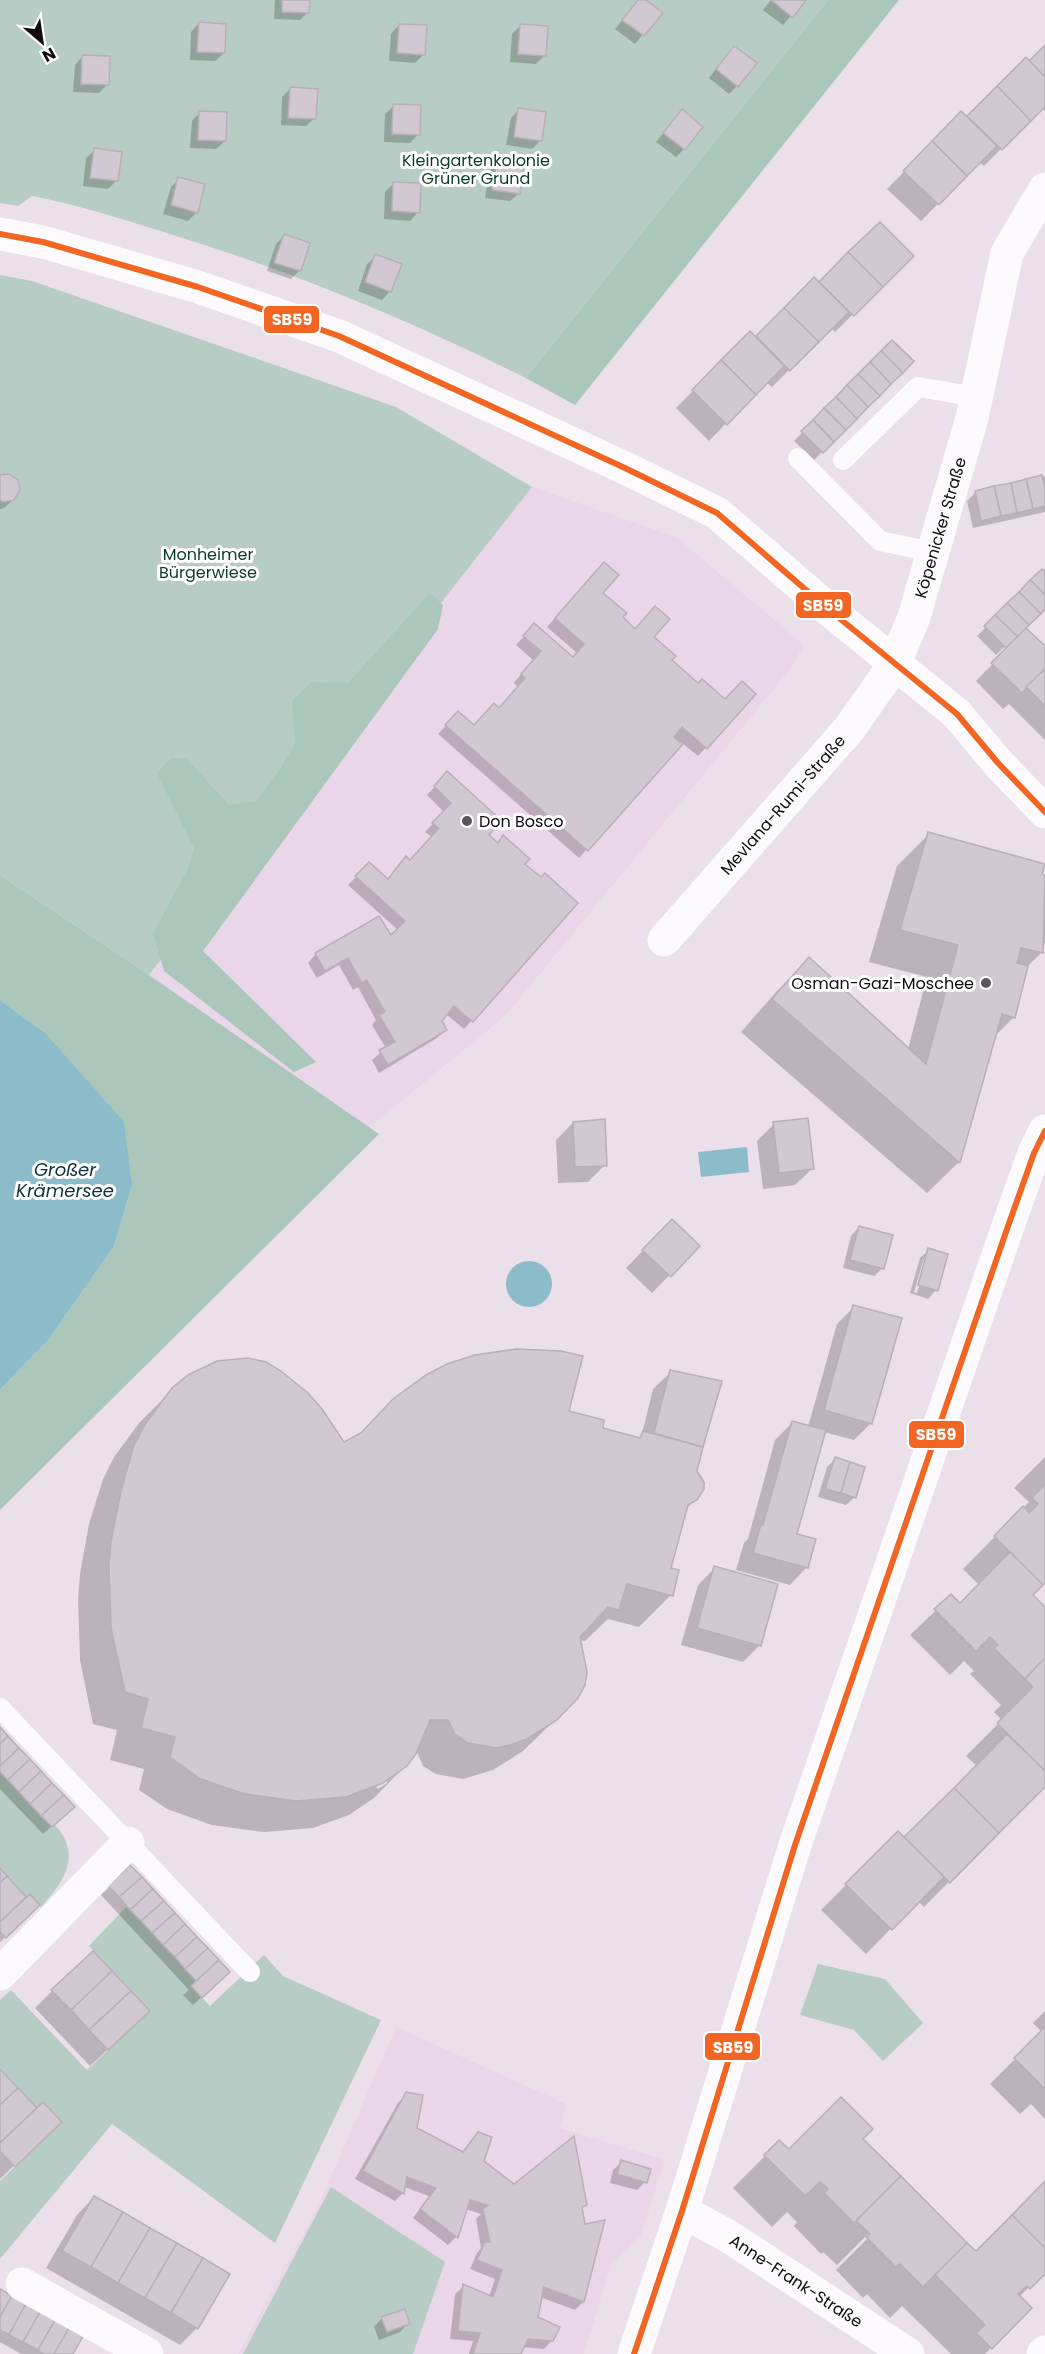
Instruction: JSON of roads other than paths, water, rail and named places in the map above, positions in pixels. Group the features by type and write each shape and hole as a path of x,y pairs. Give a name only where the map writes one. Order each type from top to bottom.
{"street":[{"name":"Köpenicker Straße","path":"894,664 914,617 977,396 1007,253 1045,189"},
{"path":"0,234 43,242 198,287 339,336 717,513 894,664 957,714 998,763 1045,812"},
{"name":"Mevlana-Rumi-Straße","path":"664,940 849,729 894,664"},
{"path":"634,2354 682,2211 795,1845 877,1604 1041,1148"},
{"path":"0,1974 128,1843"},
{"name":"Anne-Frank-Straße","path":"682,2211 728,2236 908,2354"},
{"path":"22,2284 147,2354"}],"lane":[{"path":"843,460 918,387 977,396"},
{"path":"798,458 880,541 933,552"},
{"path":"0,1708 250,1972"}],"water":[{"name":"Großer Krämersee","path":"0,1000 45,1033 124,1122 132,1186 114,1246 49,1339 0,1390"},
{"path":"747,1147 749,1172 701,1177 698,1152"},
{"path":"529,1261 538,1262 545,1268 551,1275 551,1293 545,1300 538,1306 529,1307 520,1306 513,1300 507,1293 506,1284 507,1275 513,1268 520,1262"}],"place":[{"name":"Don Bosco","path":"467,821"},
{"name":"Osman-Gazi-Moschee","path":"986,983"}],"park label":[{"name":"Kleingartenkolonie Grüner Grund","path":"476,169"},
{"name":"Monheimer Bürgerwiese","path":"208,563"}]}
